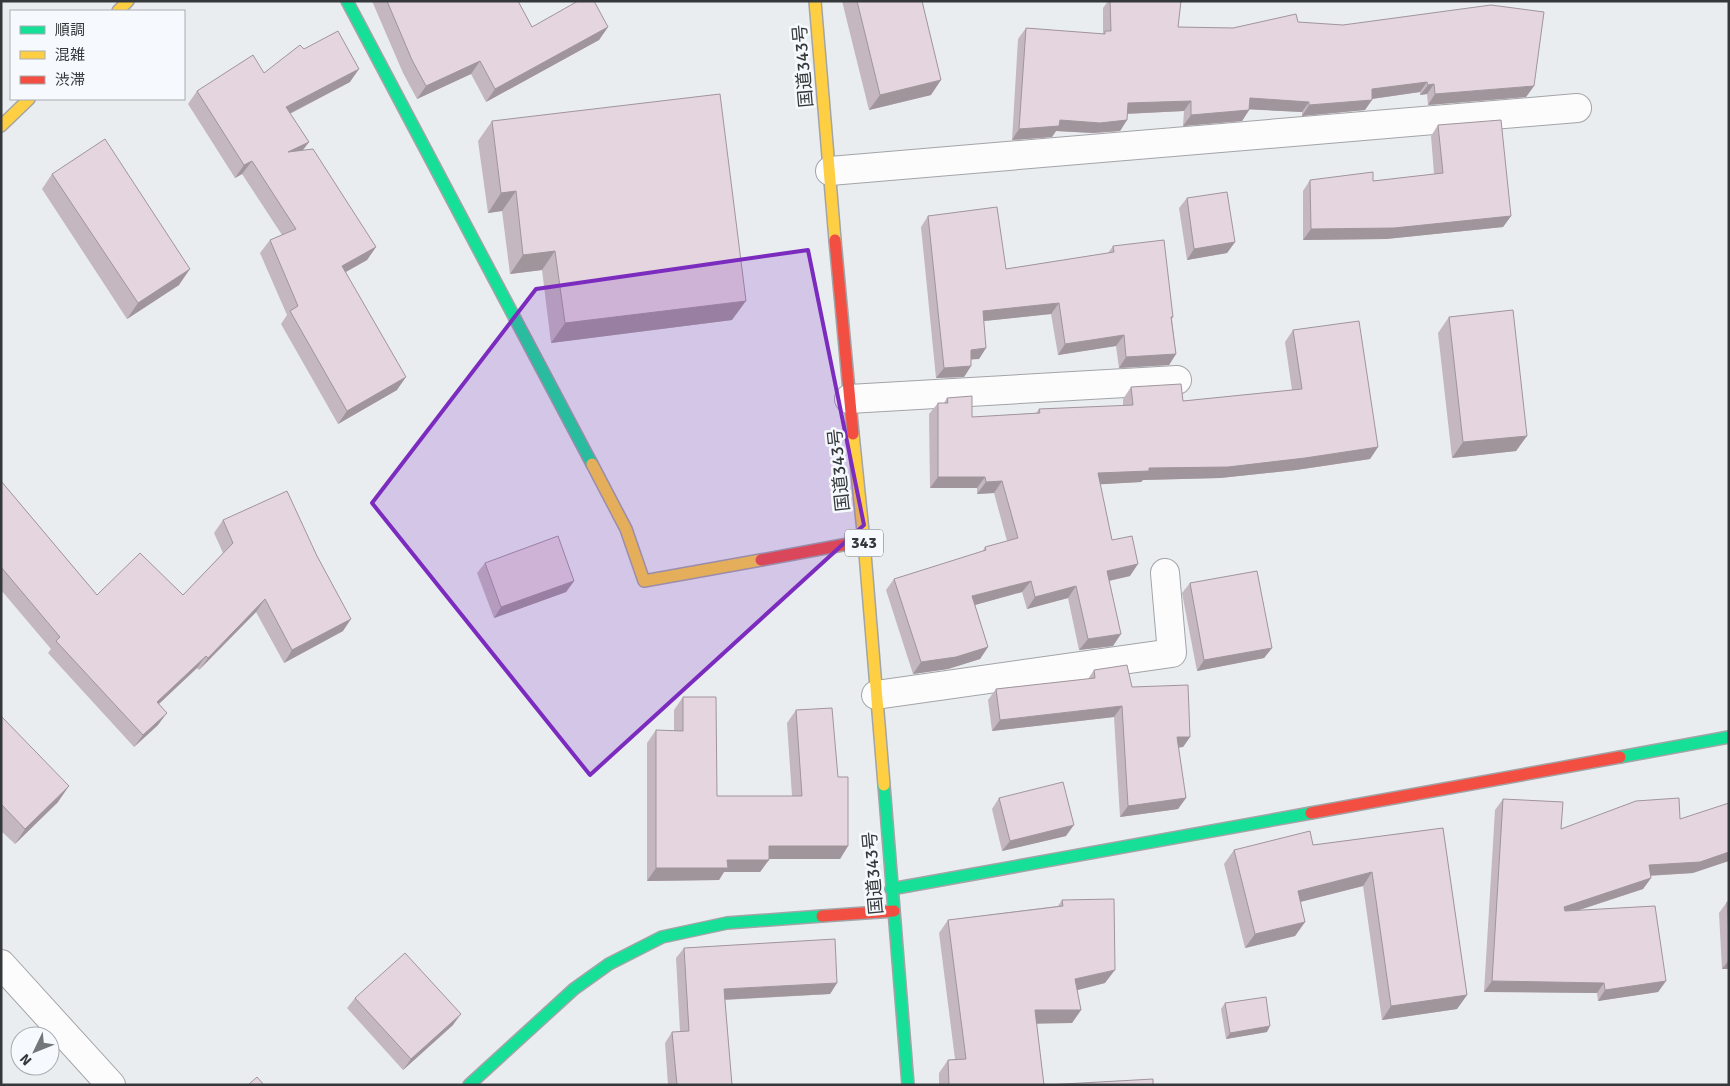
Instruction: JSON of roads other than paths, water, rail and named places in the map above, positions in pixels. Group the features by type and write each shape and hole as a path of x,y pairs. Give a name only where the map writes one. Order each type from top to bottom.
{"main road":[{"path":"119,10 128,1"},
{"path":"348,1 626,529 644,581 864,541"},
{"name":"国道343号","path":"815,1 849,399 864,541 908,1085"},
{"path":"1,126 28,100"},
{"path":"891,889 1729,737"},
{"path":"469,1085 574,989 609,964 662,937 727,923 894,911"}],"street":[{"path":"830,170 1578,108"},
{"path":"849,399 1176,380"},
{"path":"876,695 1172,653 1165,573"},
{"path":"1,964 111,1085"}]}
